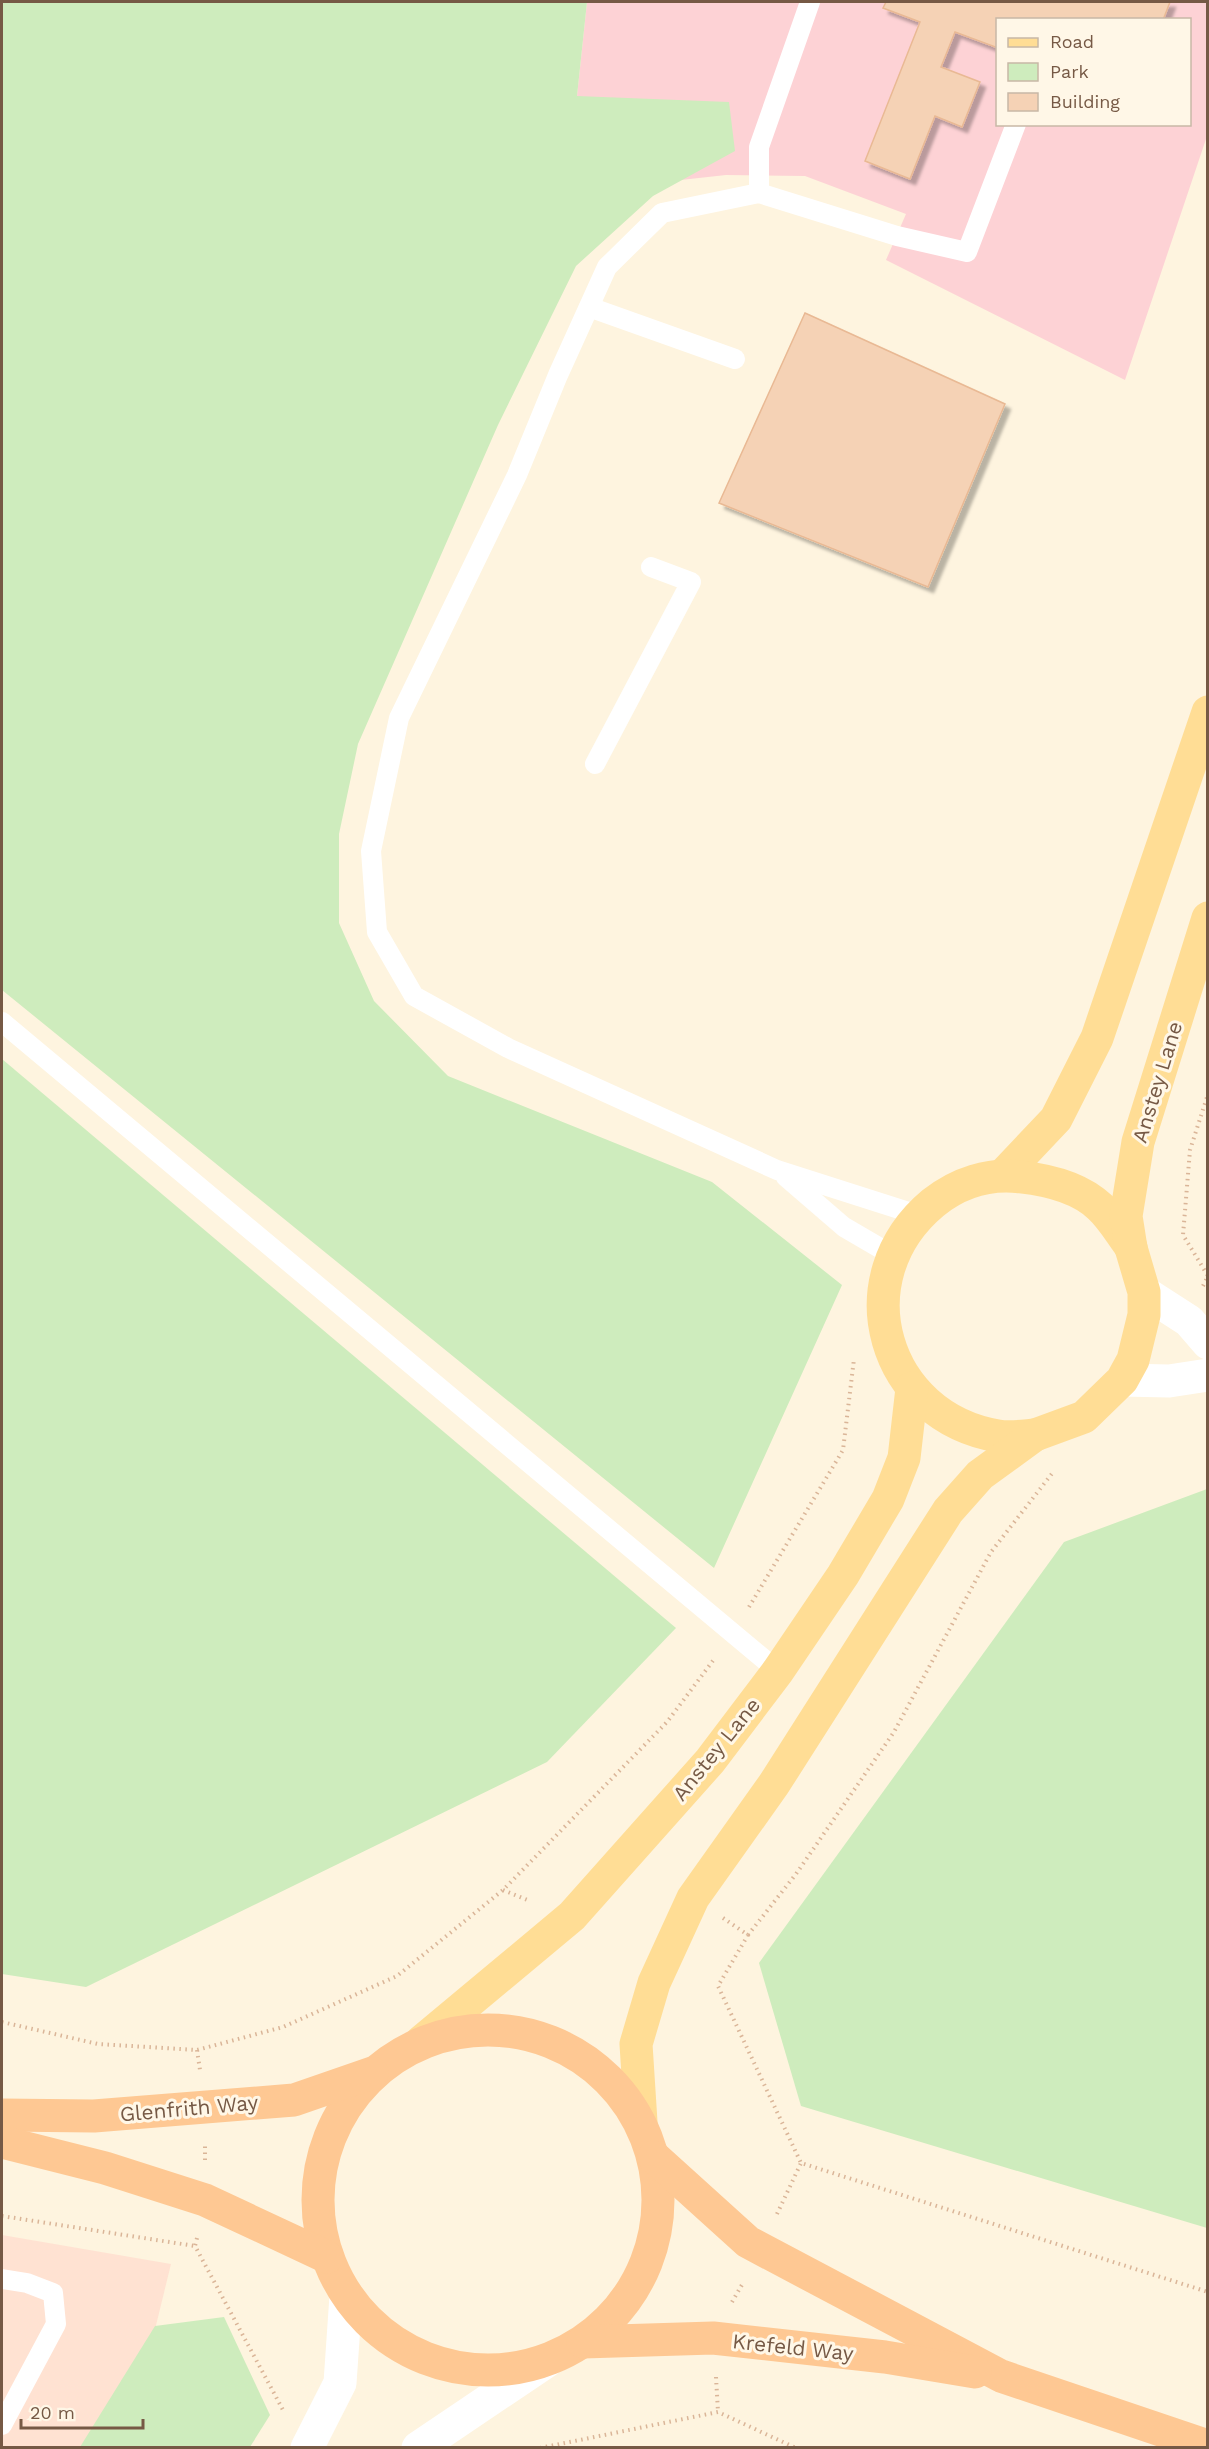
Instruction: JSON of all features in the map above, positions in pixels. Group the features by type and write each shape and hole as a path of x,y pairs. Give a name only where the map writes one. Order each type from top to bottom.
{"highway":[{"path":"472,2029 537,2035 601,2070 641,2122 654,2157 656,2236 633,2290 583,2342 547,2361 493,2371 426,2359 381,2334 346,2296 327,2257 318,2225 321,2164 342,2108 372,2073 421,2042 472,2029"},
{"name":"Glenfrith Way","path":"2,2115 94,2116 294,2100 372,2073"},
{"path":"2,2142 105,2168 205,2200 327,2257"},
{"name":"Krefeld Way","path":"654,2157 748,2242 1000,2376"},
{"name":"Krefeld Way","path":"583,2342 713,2338 885,2357 1000,2376 1208,2446"}],"main road":[{"path":"1003,1175 1056,1119 1097,1038 1208,712"},
{"name":"Anstey Lane","path":"641,2122 636,2044 654,1983 693,1898 774,1784 948,1510 980,1475 1035,1435 1084,1417 1122,1380 1141,1338 1144,1292 1131,1248 1126,1216 1138,1142 1208,918"},
{"name":"Anstey Lane","path":"1035,1435 1000,1436 967,1428 936,1412 912,1388 896,1364 886,1338 884,1282 892,1255 903,1234 918,1215 943,1195 972,1181 1003,1175 1054,1181 1100,1207 1131,1248"},
{"path":"1144,1292 1198,1332"},
{"path":"1122,1380 1169,1381 1208,1375"},
{"name":"Anstey Lane","path":"421,2042 572,1916 710,1761 778,1671 843,1575 888,1499 904,1458 912,1388"},
{"path":"307,2448 340,2383 346,2296"},
{"path":"418,2448 547,2361"}],"lane":[{"path":"759,193 759,147 810,2"},
{"path":"918,1215 777,1170 508,1048 414,996 377,932 371,851 399,718 517,475 607,267 662,213 759,193 897,236 967,252 1015,126"},
{"path":"589,307 735,358"},
{"path":"595,764 692,582 651,567"},
{"path":"2,1022 778,1671"},
{"path":"777,1170 844,1227 892,1255"},
{"path":"2,2279 27,2283 53,2293 56,2324 2,2425"}],"path":[{"path":"1198,1332 1208,1276 1183,1235 1190,1150 1208,1094"},
{"path":"2,2022 98,2044 197,2050 283,2027 397,1976 503,1890 667,1722 733,1633 843,1450 855,1357"},
{"path":"748,1935 796,1874 894,1732 991,1551 1060,1466"},
{"path":"197,2050 206,2107 205,2200 195,2246 287,2418"},
{"path":"801,2163 1208,2292"},
{"path":"2,2216 195,2246"},
{"path":"540,2448 718,2412 796,2448"}],"shaded area":[{"path":"587,2 1207,2 1207,136 1125,380 886,260 906,214 805,176 726,175 590,190 577,96"},
{"path":"2,2235 171,2264 139,2395 112,2447 2,2447"}],"green space":[{"path":"2,2 587,2 577,96 729,102 735,151 653,196 576,266 498,425 358,744 339,834 339,923 374,1001 448,1076 712,1182 842,1285 714,1568 2,990"},
{"path":"2,1059 676,1628 547,1762 86,1987 2,1974"},
{"path":"1208,1489 1207,2228 801,2106 759,1963 1064,1542"},
{"path":"224,2317 270,2415 250,2447 80,2447 155,2326"}],"building":[{"path":"886,2 1170,2 1164,18 996,18 996,47 955,32 941,67 980,82 962,127 935,116 910,179 865,161 920,22 883,8"},
{"path":"805,313 1005,404 928,587 719,503"}]}
